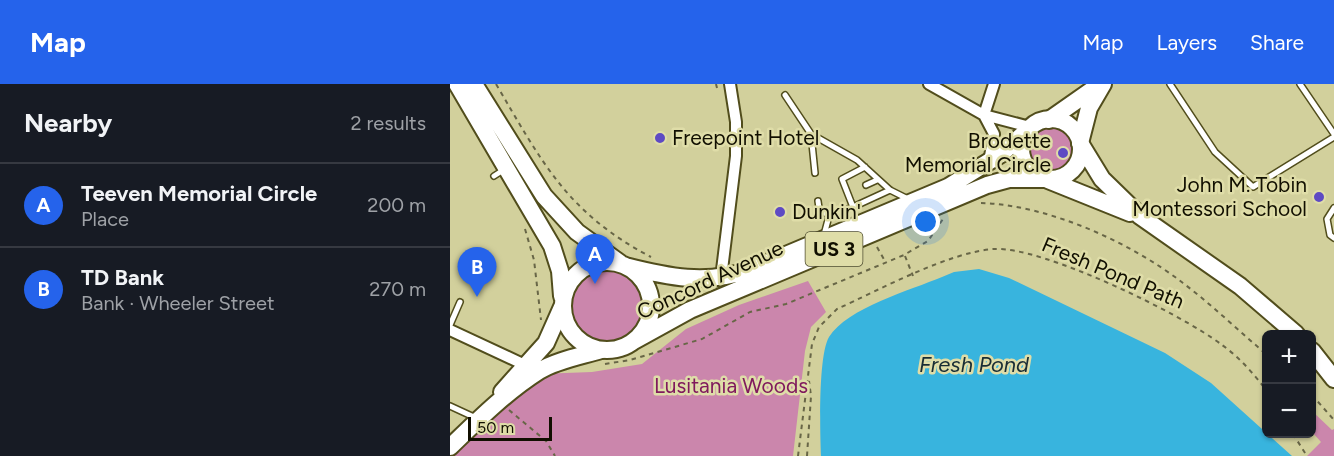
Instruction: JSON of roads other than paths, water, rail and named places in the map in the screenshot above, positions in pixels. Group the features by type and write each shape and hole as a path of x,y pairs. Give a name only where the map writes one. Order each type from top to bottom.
{"main road":[{"path":"457,84 500,172 555,253 561,271 562,305 566,324 575,337 601,358"},
{"name":"US 3","path":"474,84 526,172 550,204 584,237 623,265"},
{"path":"1049,120 1102,84"},
{"path":"1030,128 1022,143 1022,158 1030,171 1046,179 1061,178 1073,169 1080,157 1080,143 1089,108 1102,84"},
{"name":"US 3","path":"1030,128 1049,120 1069,125 1102,179 1140,216 1240,286 1291,330"},
{"name":"Concord Avenue","path":"623,265 675,278 721,278 760,267 915,202 989,163 1030,128"},
{"name":"Concord Avenue","path":"632,342 699,306 987,185 1009,179 1046,179"},
{"name":"US 3","path":"1046,179 1140,216"},
{"path":"500,411 525,365 548,339 568,285 584,268 602,262 623,265 643,280 651,302 647,324 632,342"},
{"name":"US 3","path":"601,358 632,342"},
{"path":"1316,356 1331,372"},
{"path":"450,447 479,420 500,411 539,371 601,358"}],"street":[{"path":"721,278 731,214 736,156 736,122 730,84"},
{"path":"929,84 984,115 1030,128"},
{"path":"989,163 994,134 984,115 994,84"},
{"path":"450,330 525,365"}],"lane":[{"path":"1170,84 1215,152 1253,187 1334,135 1300,84"},
{"path":"785,95 811,135 865,167 890,190 915,202"},
{"path":"811,135 815,173"},
{"path":"853,207 850,193 842,179 865,167"},
{"path":"866,185 877,180"},
{"path":"829,216 890,190"},
{"path":"818,201 819,208 829,216"},
{"path":"1334,208 1327,219 1330,235 1334,238"},
{"path":"822,241 829,216"},
{"path":"450,325 460,302"},
{"path":"450,406 479,420"}],"water":[{"name":"Fresh Pond","path":"979,269 1009,278 1165,353 1211,383 1262,429 1262,438 1272,438 1292,456 821,456 823,360 829,337 850,317 864,309 954,272"}],"place":[{"name":"Freepoint Hotel","path":"660,138"},
{"name":"Brodette Memorial Circle","path":"1063,153"},
{"name":"John M. Tobin Montessori School","path":"1319,197"},
{"name":"Dunkin'","path":"780,212"},
{"name":"Teeven Memorial Circle","path":"595,284"},
{"name":"TD Bank","path":"477,297"}],"park label":[{"name":"Lusitania Woods","path":"731,386"}]}
